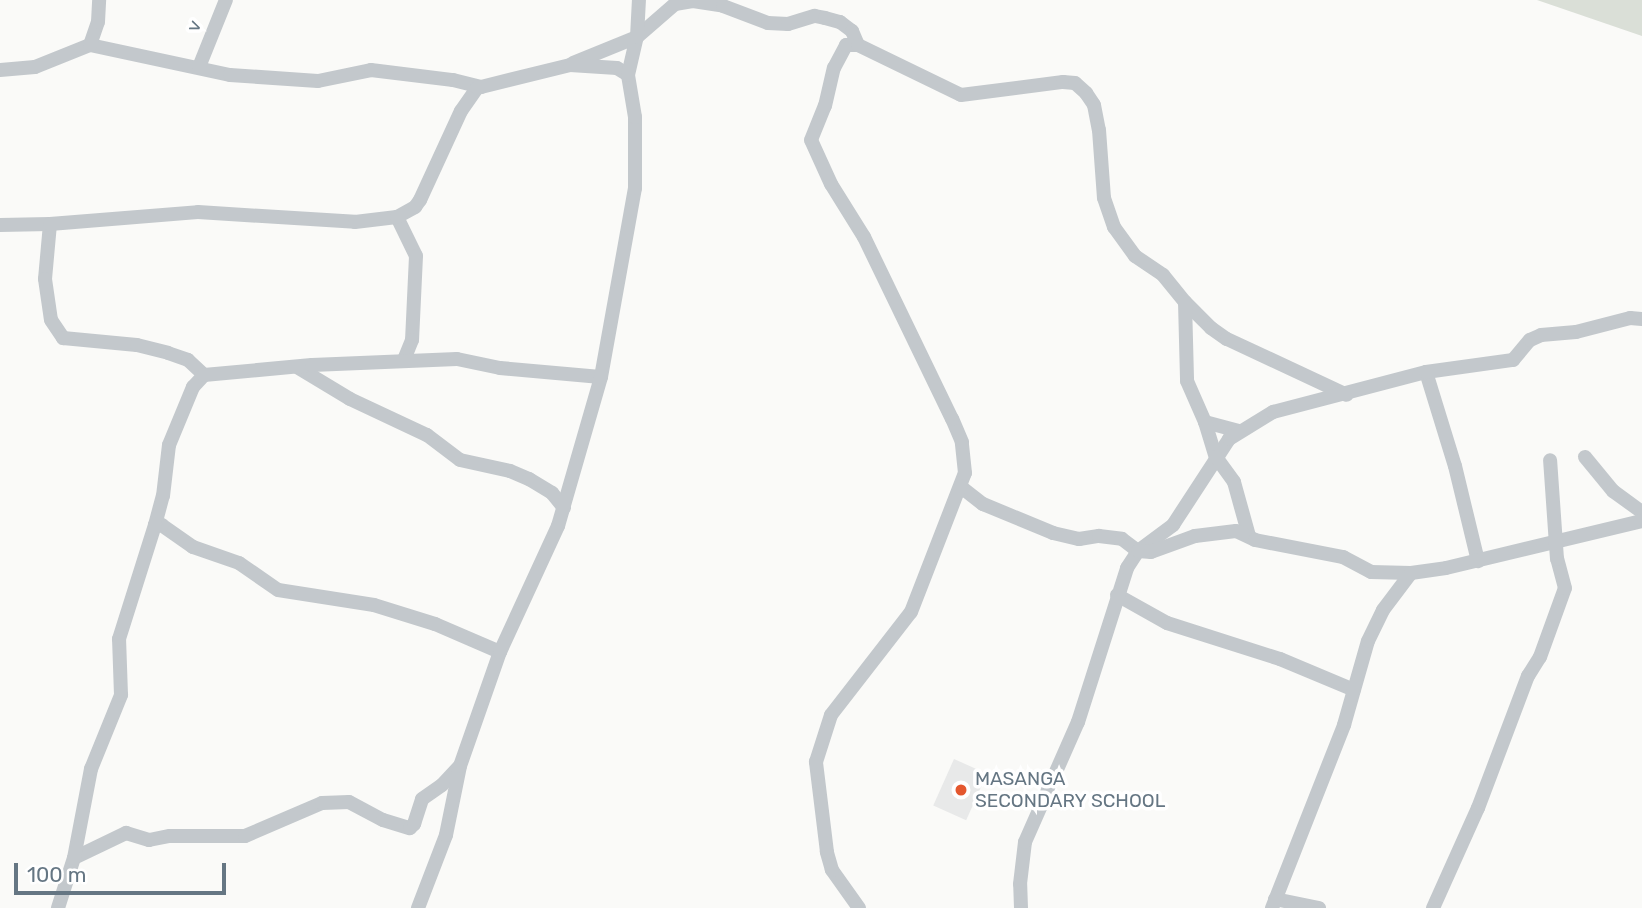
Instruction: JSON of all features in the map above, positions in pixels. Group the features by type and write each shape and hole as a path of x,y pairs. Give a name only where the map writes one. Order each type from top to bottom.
{"street":[{"path":"90,45 98,22 99,0"},
{"name":"v","path":"199,66 226,0"},
{"path":"418,908 446,835 460,766 500,652 558,526 601,377 635,188 635,117 628,75 637,37 639,0"},
{"path":"0,70 35,67 90,45 199,66 230,75 318,81 371,70 453,80 481,87 570,65 637,37 675,4 693,1 722,3 768,23 788,24 815,16 833,20 852,30 858,45"},
{"path":"859,908 832,870 823,807 816,780 816,762 831,715 911,612 961,487 964,459 962,442 952,419 864,237 831,184 811,139 842,50 850,44 858,45 961,94 1063,82 1081,86 1094,105 1099,130 1104,198 1114,227 1135,256 1163,275 1211,328 1227,339 1347,395"},
{"path":"570,65 617,68 628,75"},
{"path":"0,225 50,224 198,212 355,222 397,217 415,207 420,200 461,111 468,99 481,87"},
{"path":"397,217 416,256 412,340 404,360"},
{"path":"50,224 45,279 51,320 63,338 137,345 168,352 188,360 204,375"},
{"path":"1185,302 1186,381 1206,422 1216,457 1234,482 1249,536"},
{"path":"1021,908 1020,884 1025,842 1078,722 1127,568 1138,551 1173,525 1216,457 1239,431 1296,403 1347,395 1426,372 1513,360 1535,337 1576,332 1630,318 1642,319"},
{"path":"58,908 74,858 92,769 121,695 119,639 165,487 169,445 192,387 204,375 295,366 457,359 500,368 550,370 601,377"},
{"path":"295,366 350,399 427,435 460,460 510,471 528,479 552,493 564,508"},
{"path":"1426,372 1455,466 1478,561"},
{"path":"1206,422 1239,431"},
{"path":"1585,457 1613,491 1642,512"},
{"path":"1433,908 1478,808 1528,676 1540,657 1565,589 1557,559 1550,460"},
{"path":"961,487 983,504 1065,537 1122,539 1138,551 1151,552 1195,536 1236,531 1255,540 1343,557 1371,572 1411,573 1478,561 1557,539 1642,521"},
{"path":"952,508 962,502 983,504"},
{"path":"155,524 162,525 193,547 239,563 278,590 374,605 435,625 500,652"},
{"path":"1319,908 1274,904 1344,725 1368,641 1383,610 1411,573"},
{"path":"1117,595 1167,623 1256,651 1354,690"},
{"path":"74,858 105,840 125,833 149,840 170,836 245,836 323,803 340,802 360,806 383,820 410,828 422,799 442,785 460,766"},
{"path":"80,820 93,835 105,840"}],"shaded area":[{"path":"1537,0 1642,0 1642,36"},
{"name":"MASANGA SECONDARY SCHOOL","path":"954,759 987,774 966,820 933,806"}],"place":[{"name":"MASANGA SECONDARY SCHOOL","path":"961,790"}]}
